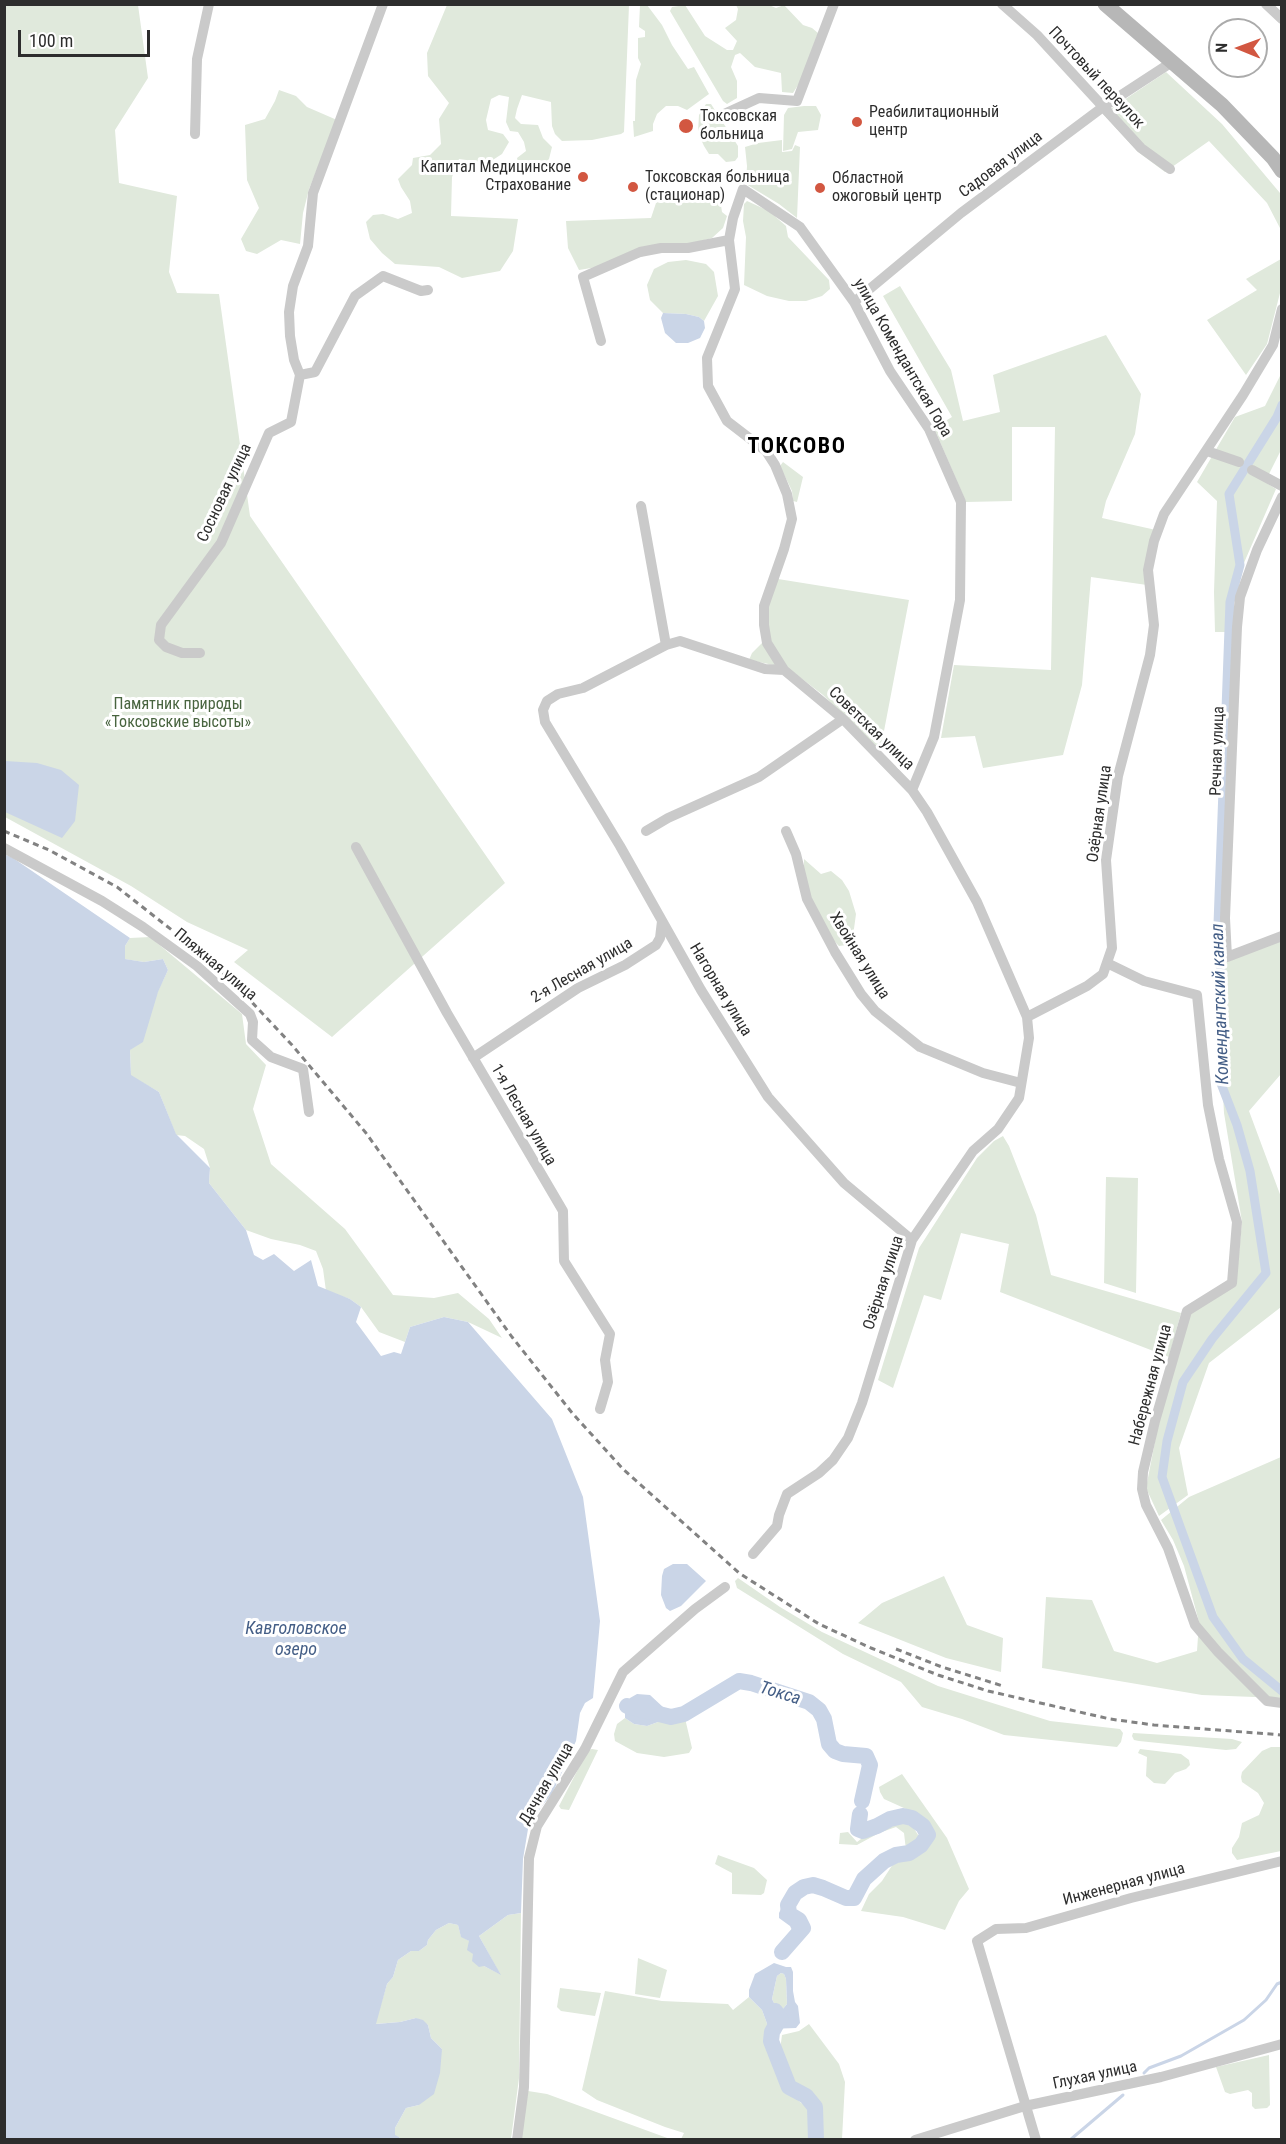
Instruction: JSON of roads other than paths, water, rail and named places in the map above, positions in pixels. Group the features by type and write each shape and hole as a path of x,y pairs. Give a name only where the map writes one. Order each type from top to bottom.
{"main road":[{"path":"1105,4 1222,105 1273,158 1281,171"}],"street":[{"path":"195,134 197,59 209,4"},
{"name":"Сосновая улица","path":"200,653 182,653 166,647 159,640 160,625 221,543 269,433 291,422 300,375 294,360 289,312 293,286 308,246 313,193 383,4"},
{"path":"724,114 759,98 797,101 834,4"},
{"name":"Почтовый переулок","path":"1002,4 1037,35 1141,148 1170,169"},
{"path":"1266,4 1281,19"},
{"name":"Садовая улица","path":"854,302 961,213 1103,107 1172,62"},
{"name":"улица Комендантская Гора","path":"743,189 800,227 854,302 890,371 929,429 961,502 961,582 958,611 934,737 912,790"},
{"name":"Советская улица","path":"743,189 733,218 729,240 735,289 707,358 708,386 727,422 766,451 776,465 787,494 792,519 764,606 767,643 784,670 843,719 912,790 945,841 977,902 1027,1017"},
{"path":"601,341 583,277 640,252 661,248 688,248 729,240"},
{"path":"300,375 315,372 355,296 383,276 421,291 428,290"},
{"name":"Озёрная улица","path":"1107,963 1112,940 1106,860 1118,776 1150,654 1154,625 1148,570 1154,541 1164,514 1207,451 1273,345 1281,309"},
{"path":"1207,451 1239,462"},
{"path":"1252,470 1281,486"},
{"name":"Речная улица","path":"1281,497 1257,550 1240,597 1225,918 1227,957 1281,936"},
{"path":"641,506 666,645 680,641 765,669 784,670"},
{"name":"Нагорная улица","path":"666,645 583,688 558,694 547,701 543,710 545,722 620,846 701,990 768,1097 844,1184 912,1240"},
{"path":"646,831 668,818 759,777 843,719"},
{"name":"Хвойная улица","path":"786,831 796,854 807,899 835,952 861,993 876,1011 920,1047 983,1073 1022,1083"},
{"name":"1-я Лесная улица","path":"356,847 473,1058 563,1211 564,1261 609,1334 605,1360 608,1382 600,1409"},
{"name":"Пляжная улица","path":"4,848 102,901 197,966 250,1014 253,1022 252,1040 271,1057 303,1069 309,1112"},
{"name":"2-я Лесная улица","path":"473,1058 578,988 625,965 656,945 662,930 662,921"},
{"path":"1027,1017 1087,986 1102,974 1107,963"},
{"name":"Набережная улица","path":"1107,963 1144,981 1197,995 1208,1105 1237,1222 1232,1283 1186,1311 1155,1421 1143,1472 1142,1489 1146,1505 1168,1548 1194,1625 1267,1701 1281,1703"},
{"name":"Озёрная улица","path":"753,1554 777,1526 787,1494 826,1467 848,1438 862,1403 912,1240 973,1151 998,1129 1018,1098 1029,1038 1027,1017"},
{"name":"Дачная улица","path":"517,2139 524,2087 529,1858 537,1826 585,1749 623,1672 695,1609 725,1587"},
{"path":"1280,1862 1281,1875"},
{"name":"Инженерная улица","path":"1025,2106 977,1941 996,1929 1026,1928 1176,1886 1280,1862"},
{"name":"Глухая улица","path":"915,2139 1025,2106 1161,2077 1281,2044"},
{"path":"1025,2106 1036,2139"}],"water":[{"path":"663,313 699,317 704,321 705,328 700,338 688,343 676,343 665,333 661,318"},
{"path":"5,761 37,763 61,770 79,785 75,821 62,838 5,812"},
{"name":"Кавголовское озеро","path":"4,854 130,938 125,946 125,959 144,962 163,959 168,970 158,992 143,1042 130,1050 131,1075 159,1092 176,1134 210,1168 209,1183 246,1230 254,1255 263,1260 274,1254 294,1271 311,1260 318,1286 350,1299 361,1307 356,1322 381,1356 394,1352 401,1354 410,1327 444,1317 468,1322 552,1419 583,1497 600,1621 593,1698 585,1703 580,1713 576,1741 553,1792 529,1823 523,1859 521,1913 508,1915 479,1936 501,1975 484,1966 479,1967 472,1961 473,1954 467,1950 469,1941 461,1937 458,1925 449,1923 436,1930 427,1945 419,1951 411,1951 398,1960 393,1977 387,1984 376,2024 416,2018 423,2020 428,2025 431,2038 442,2049 440,2073 434,2094 419,2105 406,2108 395,2128 395,2135 400,2139 5,2139"},
{"path":"673,1564 687,1564 706,1581 681,1606 670,1611 666,1608 661,1595 662,1576 664,1569"},
{"path":"637,1694 650,1695 664,1708 684,1714 671,1717 668,1722 658,1722 647,1726 634,1724 625,1718 625,1711 630,1698"},
{"path":"801,1889 795,1893 788,1906 789,1914 799,1920 803,1928 796,1938 790,1926 779,1918 779,1913 781,1904 784,1904 794,1890"},
{"path":"774,1963 791,1967 793,1991 800,2023 796,2028 769,2029 762,2010 749,1997 755,1974","holes":["784,1974 787,2004 782,2010 775,2005 772,1999 777,1976"]}],"waterway":[{"name":"Комендантский канал","path":"1282,405 1277,417 1229,494 1240,565 1230,602 1218,924 1223,1006 1220,1081 1237,1125 1250,1171 1266,1273 1212,1339 1183,1382 1167,1441 1162,1477 1213,1617 1243,1659 1282,1691"},
{"name":"Токса","path":"627,1706 671,1717 684,1714 739,1681 809,1702 819,1710 824,1719 829,1744 835,1751 866,1756 870,1765 862,1801"},
{"name":"Токса","path":"782,1952 803,1928 799,1920 789,1914 788,1905 795,1893 804,1887 813,1885 846,1898 854,1898 864,1879 884,1861 896,1855 909,1853 921,1845 928,1835 923,1826 912,1818 903,1816 863,1831 858,1829 860,1814"},
{"name":"Комендантский канал","path":"1144,2073 1149,2068 1181,2056 1244,2020 1266,2000 1277,1984 1282,1982"},
{"name":"Токса","path":"775,2011 780,2018 772,2032 771,2041 789,2087 806,2096 815,2107 816,2140"},
{"name":"Комендантский канал","path":"1070,2140 1123,2095"}],"railway":[{"path":"4,831 49,850 117,887 196,949 233,982 292,1045 366,1133 512,1337 573,1414 623,1469 739,1573 819,1624 938,1675 988,1691 1110,1719 1154,1725 1282,1735"},
{"path":"896,1649 942,1667 1003,1686"}],"place":[{"name":"Реабилитационный центр","path":"857,122"},
{"name":"Токсовская больница","path":"686,126"},
{"name":"Капитал Медицинское Страхование","path":"583,177"},
{"name":"Токсовская больница (стационар)","path":"633,187"},
{"name":"Областной ожоговый центр","path":"820,188"}],"district":[{"name":"ТОКСОВО","path":"797,447"}],"park label":[{"name":"Памятник природы «Токсовские высоты»","path":"178,714"}]}
